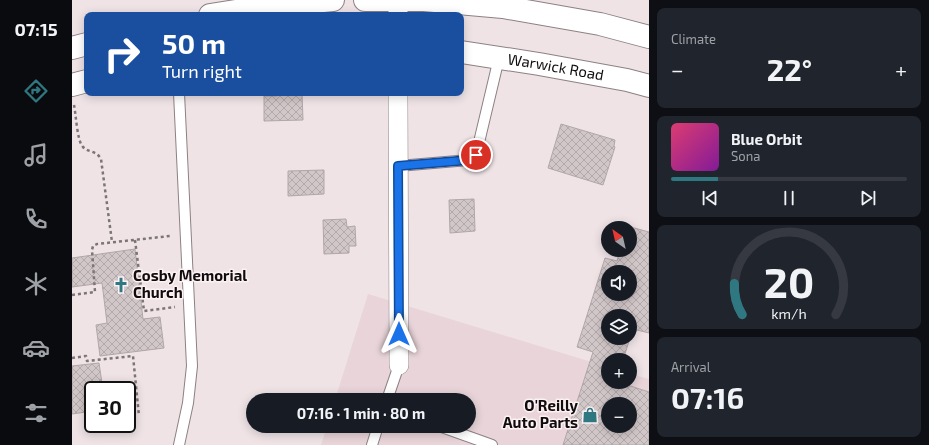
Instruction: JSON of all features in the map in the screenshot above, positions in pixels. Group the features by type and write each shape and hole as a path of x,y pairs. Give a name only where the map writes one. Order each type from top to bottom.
{"main road":[{"path":"223,12 236,9 333,0"},
{"path":"364,0 432,1 503,7 529,6 649,37"},
{"path":"72,48 84,45"},
{"name":"Warwick Road","path":"464,52 627,80 649,86"},
{"path":"73,93 84,84"}],"street":[{"path":"398,0 398,12"},
{"path":"398,96 399,365"}],"lane":[{"path":"398,166 469,160 476,155 499,58"},
{"path":"179,96 192,366 188,403 179,445"},
{"path":"389,393 399,365"},
{"path":"372,445 376,433"},
{"path":"459,433 492,445"}],"path":[{"path":"73,93 80,142 83,147 98,154 101,159 112,242"},
{"path":"72,295 95,292 93,246 112,242 175,235"},
{"path":"135,240 144,311 178,307"},
{"path":"72,358 86,356 88,361 133,356 139,416"}],"shaded area":[{"path":"368,294 601,365 601,389 637,389 637,376 649,379 649,445 321,445 325,433 476,433 476,393 337,393"}],"building":[{"path":"264,96 302,96 303,120 264,121"},
{"path":"561,124 615,140 615,147 603,185 548,168"},
{"path":"324,170 324,194 288,196 288,171"},
{"path":"474,199 475,231 450,233 449,200"},
{"path":"346,219 347,227 355,226 356,246 349,246 349,253 324,254 323,220"},
{"path":"637,229 649,232 649,333 637,330 637,309 601,309 601,345 628,345 625,353 601,353 601,389 637,388 649,392 649,445 563,445 593,352 577,347 601,271 601,301 637,301 637,265 603,265 605,258 617,261 618,257 637,257"},
{"name":"Cosby Memorial Church","path":"135,249 143,319 160,317 164,348 100,356 96,325 107,323 102,283 72,287 72,258"},
{"path":"99,363 102,381 84,381 84,412 72,414 72,366"}],"place":[{"name":"Cosby Memorial Church","path":"121,285"},
{"name":"O'Reilly Auto Parts","path":"590,415"}],"route":[{"path":"399,334 398,166 469,160 476,155"}]}
